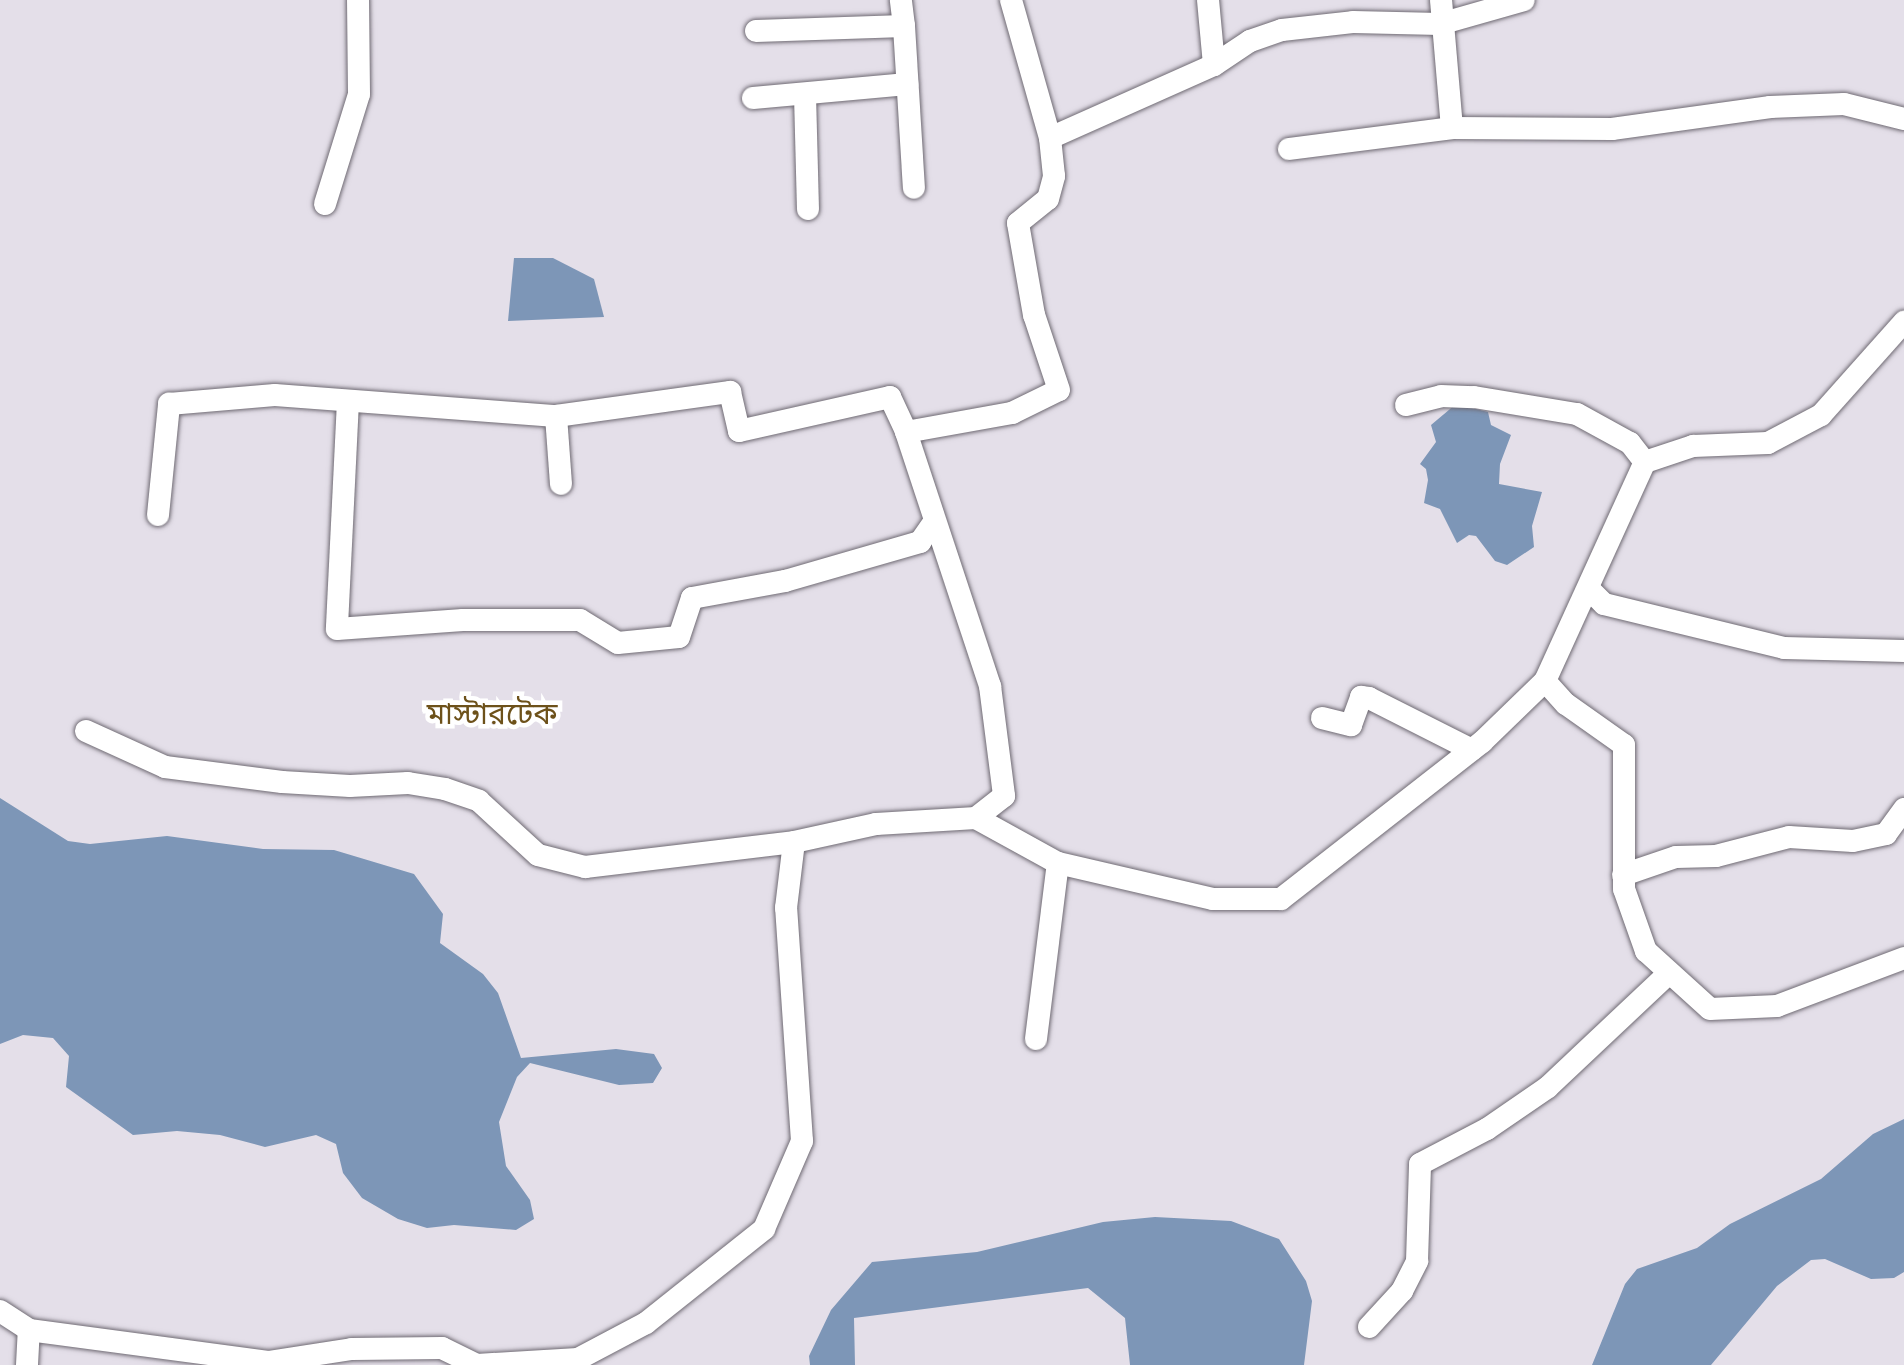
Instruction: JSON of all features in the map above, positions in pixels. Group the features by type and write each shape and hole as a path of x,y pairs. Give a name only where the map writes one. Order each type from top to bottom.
{"street":[{"path":"324,204 359,94 358,0"},
{"path":"902,0 914,188"},
{"path":"906,432 1012,413 1058,390 1034,315 1018,223 1048,200 1054,176 1050,138 1012,0"},
{"path":"1208,0 1214,65"},
{"path":"1441,0 1440,24 1452,128"},
{"path":"1050,138 1214,65 1250,41 1282,30 1353,22 1440,24 1524,0"},
{"path":"756,31 904,26"},
{"path":"752,98 907,84"},
{"path":"805,95 808,209"},
{"path":"1289,150 1452,128 1612,129 1770,107 1844,104 1904,119"},
{"path":"86,731 165,768 282,782 350,786 408,782 445,789 479,801 538,855 585,867 794,842 876,824 976,818 1058,863 1213,899 1281,898 1472,750 1545,681 1645,462 1693,446 1768,444 1821,416 1904,322"},
{"path":"158,515 169,404 275,394 556,416 730,392 739,431 890,396 906,432 990,686 1004,796 976,818"},
{"path":"1406,405 1441,396 1474,397 1576,414 1630,444 1645,462"},
{"path":"348,401 338,629 463,620 580,620 618,643 679,637 692,598 785,581 920,542 934,522"},
{"path":"556,416 560,484"},
{"path":"1589,589 1604,604 1784,648 1904,651"},
{"path":"1545,681 1566,704 1624,745 1623,876 1646,951 1667,975 1710,1009 1777,1006 1904,958"},
{"path":"1322,718 1351,726 1361,697 1369,698 1472,750"},
{"path":"1623,876 1676,857 1734,853 1789,837 1853,841 1886,834 1904,810"},
{"path":"0,1311 29,1330 218,1360 268,1362 352,1349 442,1348 477,1365 578,1359 646,1323 764,1229 802,1141 786,908 794,842"},
{"path":"1036,1039 1058,863"},
{"path":"1369,1327 1402,1292 1416,1261 1420,1164 1487,1129 1548,1087 1667,975"},
{"path":"26,1365 29,1330"}],"water":[{"path":"514,258 553,258 594,279 604,317 508,321"},
{"path":"1456,404 1488,412 1491,425 1511,435 1500,464 1499,484 1542,492 1532,526 1534,547 1507,565 1495,561 1476,536 1469,535 1457,543 1440,509 1424,503 1428,480 1426,469 1420,464 1436,442 1431,425"},
{"path":"0,798 68,841 90,844 167,836 263,849 334,850 414,874 443,914 440,943 483,974 498,993 521,1058 616,1049 654,1054 662,1068 653,1083 619,1085 530,1063 517,1077 499,1122 506,1166 530,1200 534,1219 516,1230 454,1225 427,1228 398,1219 362,1198 343,1173 336,1144 316,1135 265,1147 220,1135 177,1131 133,1135 66,1087 69,1056 53,1038 23,1035 0,1044"},
{"path":"1904,1119 1904,1272 1894,1278 1871,1279 1825,1259 1811,1260 1777,1286 1711,1365 1592,1365 1625,1284 1637,1269 1697,1248 1730,1224 1821,1179 1873,1134"},
{"path":"1155,1217 1231,1221 1279,1239 1306,1281 1312,1301 1304,1365 1130,1365 1125,1318 1088,1288 854,1318 855,1365 810,1365 809,1356 831,1310 872,1262 977,1252 1103,1222"}],"district":[{"name":"মাস্টারটেক","path":"492,714"}]}
